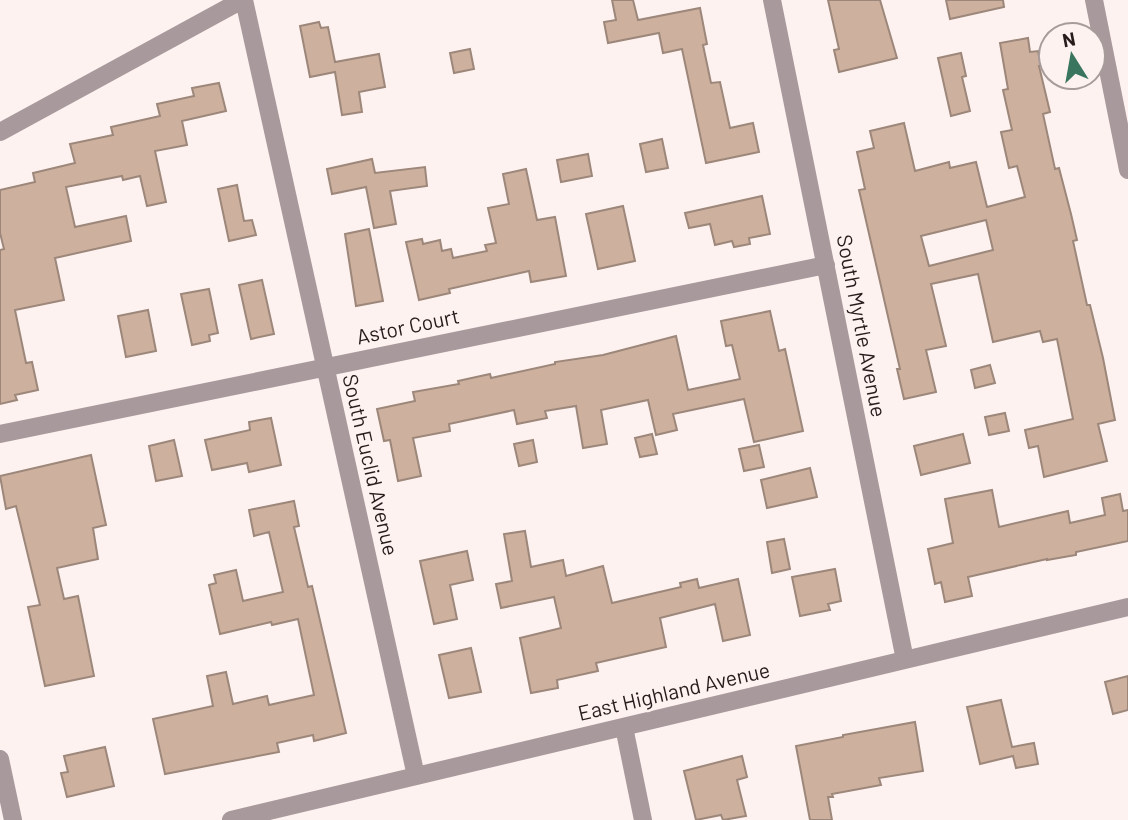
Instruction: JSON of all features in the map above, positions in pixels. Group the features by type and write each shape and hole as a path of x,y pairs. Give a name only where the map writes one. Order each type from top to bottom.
{"street":[{"path":"0,132 243,0"},
{"name":"South Euclid Avenue","path":"243,0 416,776"},
{"name":"South Myrtle Avenue","path":"772,0 905,660"},
{"path":"1094,0 1128,170"},
{"name":"Astor Court","path":"0,434 826,265"},
{"name":"East Highland Avenue","path":"231,820 1128,607"},
{"path":"624,727 643,820"},
{"path":"0,759 13,820"}],"building":[{"path":"612,0 633,0 638,20 700,8 707,44 703,45 711,83 720,82 730,128 753,123 759,152 706,163 682,49 663,53 659,33 608,43 604,22 616,20"},
{"path":"828,0 880,0 897,58 839,72 834,50 839,49"},
{"path":"946,0 1003,0 1004,7 950,19"},
{"path":"319,22 321,28 328,27 335,62 379,54 385,87 359,92 362,112 342,115 335,72 310,77 300,26"},
{"path":"1028,38 1030,52 1037,51 1037,91 1045,91 1050,112 1043,114 1055,169 1059,168 1071,214 1077,240 1073,241 1087,305 1090,305 1103,358 1115,420 1098,424 1107,461 1044,477 1038,446 1029,448 1025,430 1073,419 1057,339 1043,342 1040,331 993,342 978,274 931,284 946,346 926,350 936,392 904,399 897,369 900,369 859,190 865,189 857,152 874,148 870,131 904,123 915,171 949,162 950,168 976,162 987,207 1025,197 1017,166 1009,168 1001,132 1012,130 1003,90 1008,89 1000,43","holes":["986,220 993,250 929,266 921,236"]},
{"path":"470,49 474,69 454,73 450,53"},
{"path":"961,53 966,76 962,77 970,111 951,116 938,58"},
{"path":"219,83 226,111 182,121 187,145 155,151 166,202 147,206 140,176 123,180 122,176 66,187 75,227 126,216 131,241 55,258 64,300 15,310 26,363 32,362 38,390 15,395 17,400 0,404 0,250 4,249 0,233 0,190 35,182 33,173 75,163 70,144 113,135 111,127 160,116 157,104 194,96 192,88"},
{"path":"662,139 668,168 646,172 640,144"},
{"path":"588,154 592,176 561,182 557,160"},
{"path":"372,159 375,173 425,167 427,186 390,191 396,224 374,228 366,187 332,194 327,169"},
{"path":"526,169 537,220 555,217 566,276 531,282 529,271 449,289 450,293 419,300 406,242 422,239 423,244 440,240 442,251 451,249 453,258 487,251 485,245 496,243 488,208 509,204 503,174"},
{"path":"237,185 244,221 252,220 256,235 229,241 218,189"},
{"path":"762,196 770,234 749,238 750,244 734,247 732,241 715,245 710,224 689,228 685,213"},
{"path":"623,206 635,261 598,269 586,214"},
{"path":"369,229 383,301 356,306 345,234"},
{"path":"262,280 274,334 251,339 239,285"},
{"path":"209,289 218,333 209,335 210,341 192,345 181,294"},
{"path":"148,310 156,351 126,357 118,316"},
{"path":"770,311 779,351 785,349 803,431 754,442 744,399 673,414 677,430 656,435 648,400 601,410 607,444 583,448 576,406 545,411 547,418 517,424 514,410 449,424 450,431 413,438 421,476 398,481 390,440 384,441 377,409 415,401 413,392 459,384 458,381 490,374 491,378 555,362 603,355 676,336 688,390 740,379 732,345 726,346 721,321"},
{"path":"990,365 995,383 975,388 971,370"},
{"path":"1005,413 1009,431 989,435 985,417"},
{"path":"271,418 281,465 249,472 247,463 212,470 205,440 250,430 249,422"},
{"path":"652,434 657,454 640,457 635,438"},
{"path":"963,434 970,463 921,475 914,446"},
{"path":"174,440 182,476 156,481 149,446"},
{"path":"533,440 537,462 519,466 514,444"},
{"path":"759,445 764,467 744,471 739,449"},
{"path":"91,455 106,525 93,528 98,559 57,568 64,599 78,596 94,676 45,686 28,607 40,605 16,506 6,509 0,476"},
{"path":"810,468 817,497 767,508 761,480"},
{"path":"992,490 999,527 1068,511 1070,523 1105,515 1102,498 1120,494 1123,511 1128,510 1128,541 1076,552 1076,555 968,577 972,596 945,602 941,582 935,584 928,549 953,543 945,499"},
{"path":"294,501 299,526 294,527 308,587 312,586 346,733 314,741 313,735 277,743 279,752 165,774 153,719 213,706 207,676 226,672 233,704 267,696 269,705 314,695 298,619 272,625 271,622 220,634 209,585 216,583 214,575 236,570 243,601 283,592 269,532 254,536 249,510"},
{"path":"525,531 531,567 563,560 566,576 603,566 612,603 681,587 680,583 697,579 699,588 738,579 750,635 723,641 715,604 660,618 666,647 596,663 598,671 557,680 558,688 531,693 520,638 561,628 554,597 501,608 496,584 512,581 504,534"},
{"path":"784,539 790,569 772,573 767,542"},
{"path":"467,551 473,580 450,585 457,619 434,624 420,561"},
{"path":"835,569 841,601 828,604 830,610 800,616 792,577"},
{"path":"471,648 481,692 449,698 439,655"},
{"path":"1128,676 1128,710 1113,714 1105,682"},
{"path":"1001,700 1012,747 1034,743 1038,764 1016,768 1013,756 980,764 967,707"},
{"path":"915,722 923,771 879,778 881,785 832,794 833,797 828,797 832,820 810,820 796,746"},
{"path":"105,747 114,786 67,797 61,773 68,772 64,756"},
{"path":"742,756 747,777 737,780 746,816 723,820 721,815 696,820 684,771"}]}
